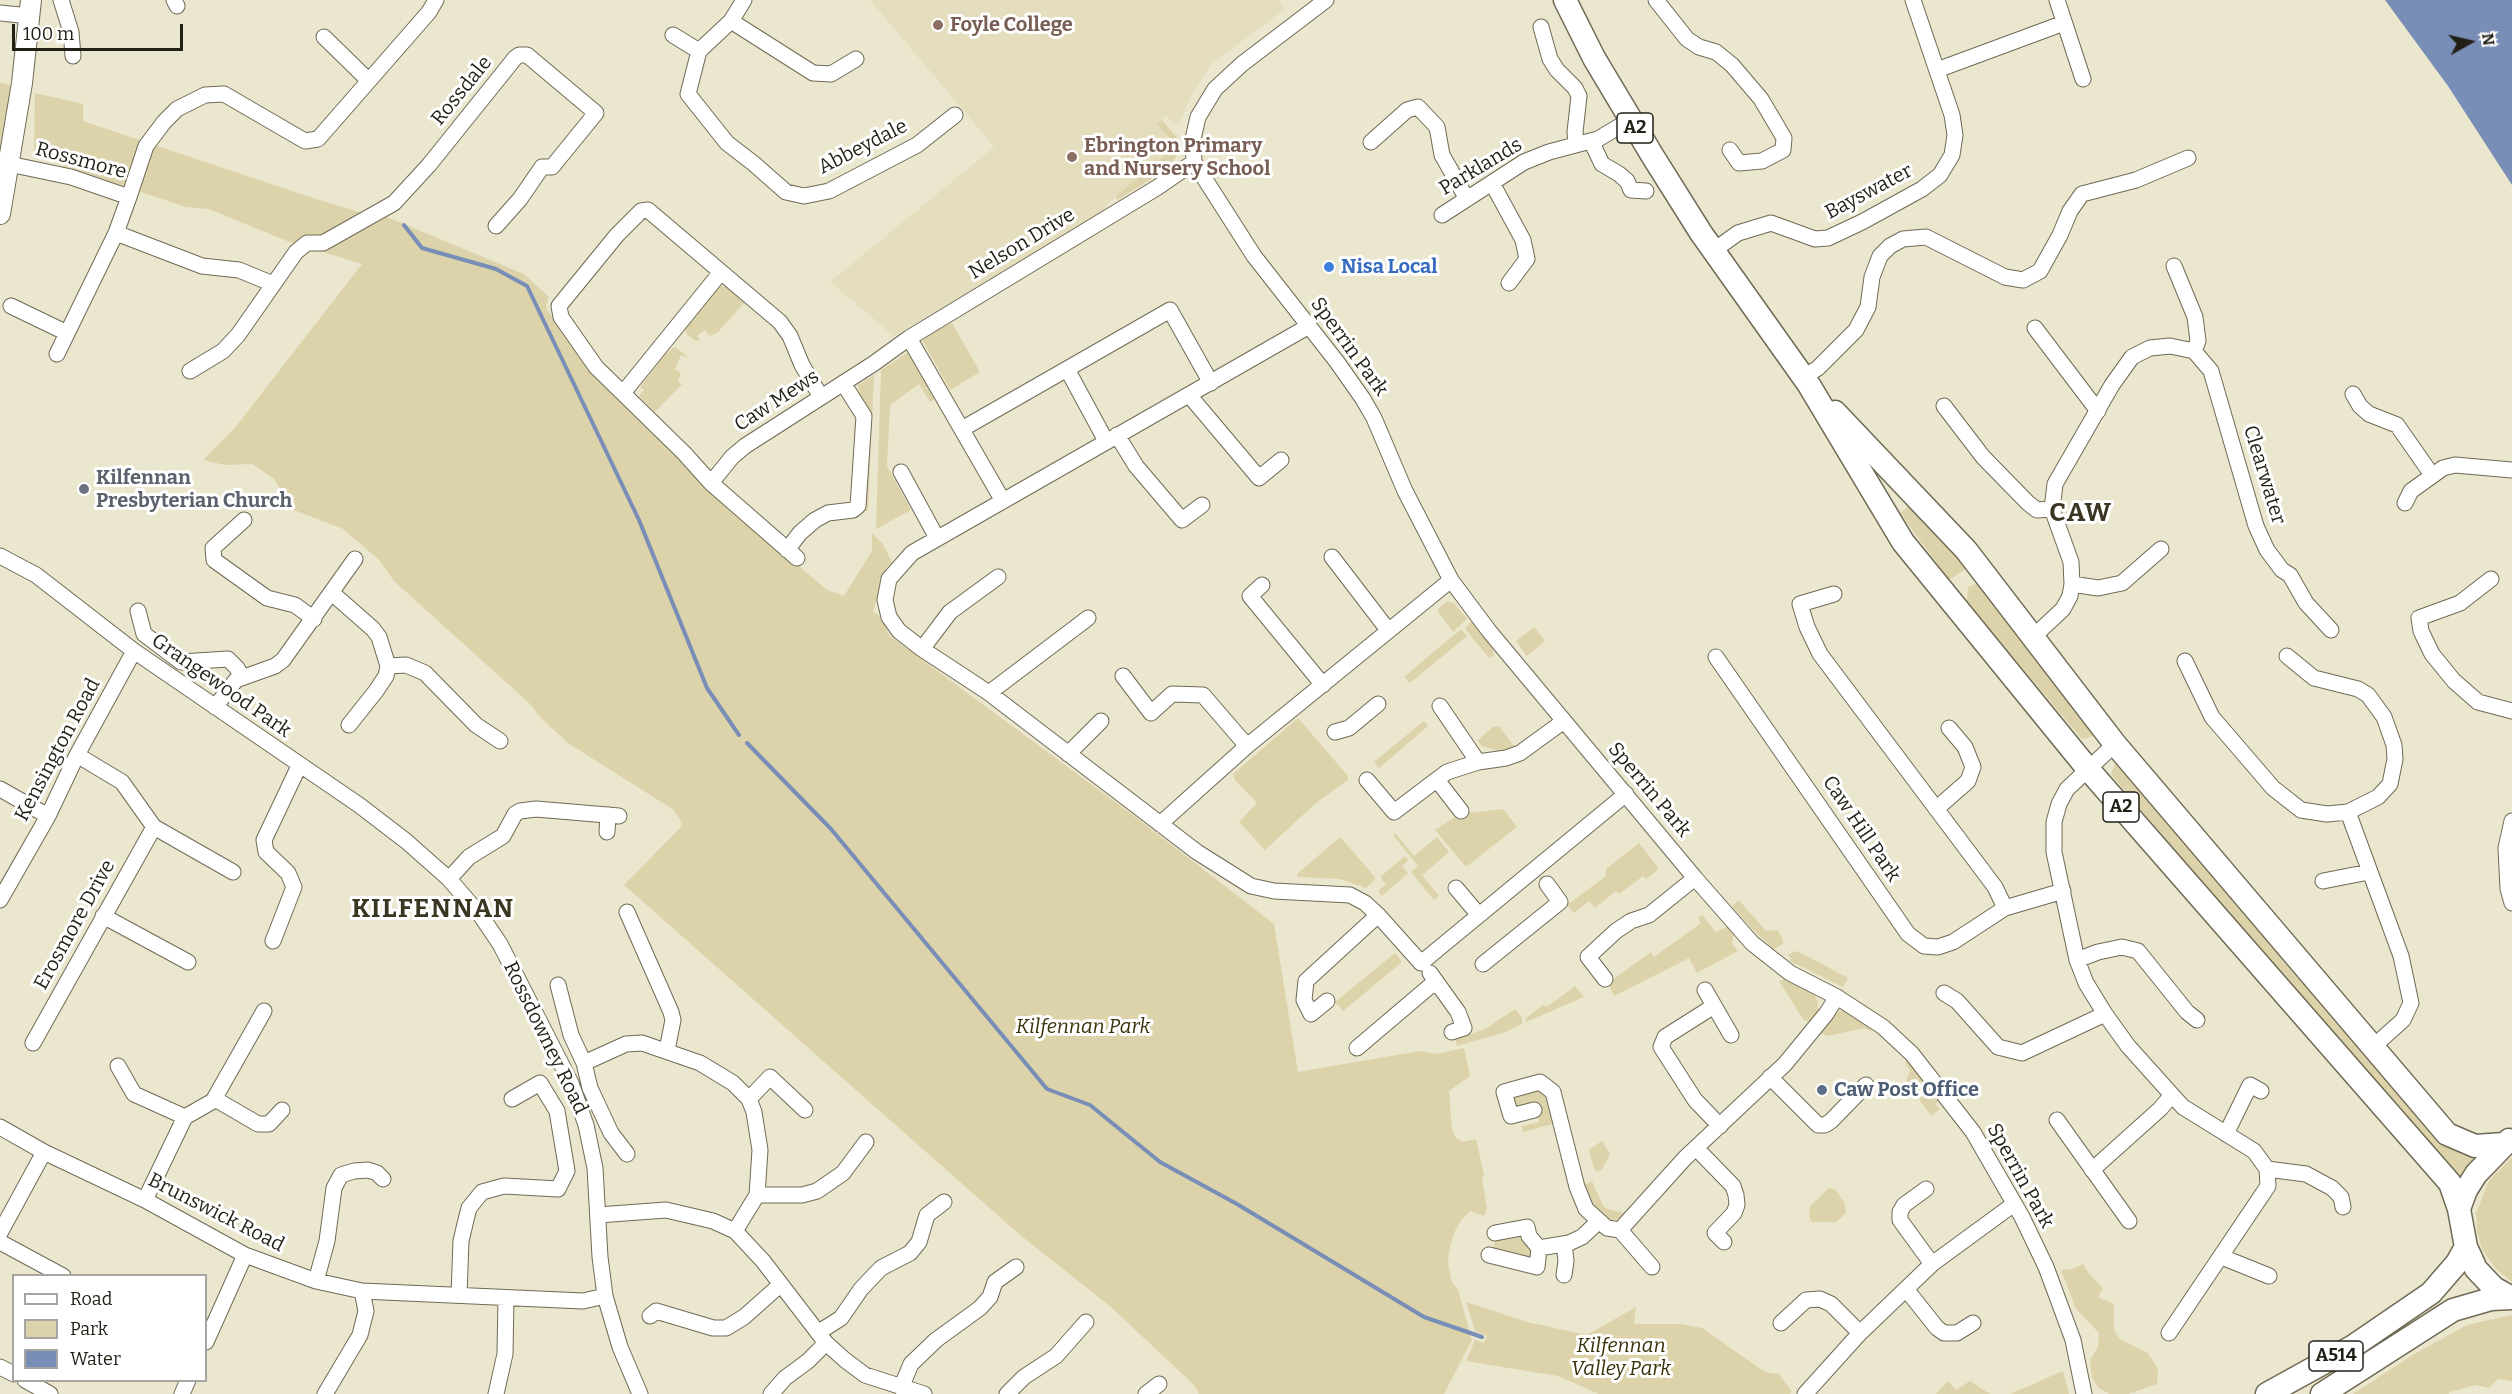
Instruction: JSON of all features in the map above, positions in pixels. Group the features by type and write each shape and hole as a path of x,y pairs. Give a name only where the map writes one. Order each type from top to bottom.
{"highway":[{"name":"A2","path":"1565,0 1594,58 1630,120 1713,251 1807,381 1903,542 2088,769 2450,1183 2459,1209 2466,1247 2476,1269 2494,1288 2512,1298"},
{"name":"A2","path":"1807,381 1966,550 2115,744 2374,1046 2446,1134 2475,1146 2508,1141"},
{"name":"A2","path":"2459,1209 2466,1190 2476,1174 2508,1141"},
{"name":"A514","path":"2267,1394 2352,1347 2431,1293 2457,1263 2466,1247"},
{"name":"A514","path":"2322,1394 2453,1310 2491,1299 2512,1298"}],"main road":[{"path":"0,214 30,8"}],"street":[{"path":"61,0 71,32 73,56"},
{"name":"Rossmore","path":"9,164 71,177 129,197 146,146 177,109 205,95 224,94 305,141 318,139 429,12 436,0"},
{"path":"673,34 699,51 731,21 744,0"},
{"path":"1198,169 1193,139 1198,117 1215,89 1242,64 1326,0"},
{"path":"1656,0 1687,39 1716,52 1732,65 1761,99 1784,138 1783,150 1762,161 1739,163 1730,150"},
{"name":"Bayswater","path":"1713,251 1738,233 1771,223 1815,239 1828,238 1922,189 1940,175 1952,155 1955,135 1952,115 1913,0"},
{"path":"2057,0 2083,79"},
{"path":"0,14 30,8"},
{"path":"731,21 813,73 831,74 856,59"},
{"path":"1937,70 2064,22"},
{"path":"1541,27 1550,59 1579,96 1575,132 1602,164 1627,181 1631,190 1646,191"},
{"path":"324,37 368,80"},
{"name":"Abbeydale","path":"699,51 688,94 727,143 786,192 804,196 829,191 917,145 955,115"},
{"name":"Rossdale","path":"190,371 223,351 254,316 296,252 307,243 323,243 394,204 429,165 515,58 519,55 527,56 596,113 552,167 542,167 520,199 496,226"},
{"path":"1371,142 1407,110 1418,107 1437,127 1442,155 1467,200"},
{"name":"Parklands","path":"1442,215 1524,162 1584,143 1630,120"},
{"path":"1807,381 1856,330 1868,306 1872,277 1880,256 1890,246 1903,239 1926,237 2004,277 2023,280 2040,271 2070,211 2082,194 2136,180 2188,158"},
{"name":"Sperrin Park","path":"1198,169 1254,256 1344,371 1374,418 1405,491 1451,580 1489,631 1745,935 1790,973 1837,997 1884,1027 1919,1061 1973,1132 2014,1204 2057,1295 2073,1340 2084,1394"},
{"name":"Nelson Drive","path":"873,364 909,338 1158,187 1198,169"},
{"path":"1492,183 1523,240 1527,259 1509,283"},
{"path":"57,354 116,233 129,197"},
{"path":"821,397 780,322 654,214 645,209 617,236 559,306 561,317 596,367 711,483 792,554 800,533 815,520 828,513 853,510 858,506 864,416 843,383"},
{"path":"116,233 202,266 238,270 273,284"},
{"path":"2032,638 2063,609 2072,584 2071,562 2052,509 2055,484 2112,385 2132,357 2150,348 2170,346 2194,351 2198,341 2195,317 2174,266"},
{"path":"623,393 721,272"},
{"path":"10,306 67,333"},
{"path":"962,429 1170,310 1211,383"},
{"path":"1309,326 912,553 899,566 886,589 885,600 889,617 899,631 989,693 1197,852 1251,886 1274,891 1350,895 1365,903 1422,963 1458,1012 1464,1028 1452,1032"},
{"path":"2035,328 2098,411"},
{"path":"909,338 1003,501"},
{"name":"Clearwater","path":"2194,351 2211,371 2256,526 2266,550 2282,570 2290,575 2306,603 2331,630"},
{"name":"Caw Mews","path":"711,483 745,446 873,364"},
{"path":"1067,369 1112,438 1182,520 1202,505"},
{"path":"2354,393 2360,406 2369,414 2397,425 2432,475"},
{"path":"1189,395 1259,478 1281,460"},
{"path":"1944,406 1983,457 2028,503 2037,510 2052,509"},
{"path":"2405,503 2411,490 2443,468 2455,465 2512,470"},
{"path":"902,472 937,538"},
{"path":"244,520 213,548 214,560 267,598 295,605 314,620"},
{"path":"0,545 9,552 16,563"},
{"path":"2072,584 2098,588 2122,583 2161,549"},
{"name":"Grangewood Park","path":"0,555 36,575 134,651 358,806 418,851"},
{"path":"1332,557 1388,630"},
{"path":"214,707 236,680 275,666 283,660 314,620 355,559"},
{"path":"922,649 950,612 998,578"},
{"path":"2491,579 2460,603 2419,618 2421,631 2432,654 2454,681 2478,702 2512,711"},
{"path":"1160,824 1247,746 1451,580"},
{"path":"1262,585 1250,596 1323,685"},
{"path":"332,593 373,629 379,637 388,666 381,683 349,725"},
{"path":"1834,594 1800,604 1807,627 1820,654 1995,887 2005,909"},
{"path":"138,611 144,634 181,662 228,658 242,677"},
{"path":"989,693 1088,618"},
{"name":"Kensington Road","path":"0,900 48,816 77,755 134,651"},
{"path":"2185,661 2212,717 2273,788 2301,810 2327,814 2348,812 2378,797 2390,784 2396,759 2389,727 2368,695 2358,689 2313,678 2288,656"},
{"name":"Caw Hill Park","path":"1716,657 1908,934 1924,946 1938,947 1953,942 2005,909 2063,891"},
{"path":"388,666 406,665 425,672 471,720 500,741"},
{"path":"1123,676 1150,713 1172,694 1203,695 1247,746"},
{"path":"1335,732 1349,728 1378,704"},
{"path":"1440,706 1478,762"},
{"path":"1367,780 1394,812 1447,772 1478,762 1506,758 1520,753 1564,721"},
{"path":"1068,754 1101,722"},
{"path":"1936,809 1968,781 1973,767 1965,747 1949,728"},
{"path":"2115,744 2067,789 2059,804 2054,822 2054,852 2077,960 2104,1014 2128,1046 2172,1095 2183,1107 2254,1151 2267,1169 2268,1186 2169,1333"},
{"path":"77,755 122,782 154,827 233,872"},
{"path":"280,936 294,887 288,873 266,852 264,840 299,766"},
{"path":"1437,780 1461,811"},
{"path":"0,789 48,816"},
{"path":"1422,963 1478,914 1626,795"},
{"path":"449,879 469,857 503,836 515,814 520,811 536,809 614,816 607,832"},
{"path":"2348,812 2401,956 2411,1003 2403,1020 2374,1046"},
{"path":"2512,821 2506,848 2508,889 2512,903"},
{"name":"Erosmore Drive","path":"33,1043 154,827"},
{"name":"Rossdowney Road","path":"418,851 449,879 481,916 500,945 571,1083 592,1150 605,1296 620,1347 640,1394"},
{"path":"2323,881 2369,872"},
{"path":"1605,979 1588,957 1616,931 1631,921 1649,915 1695,878"},
{"path":"1484,964 1560,902 1547,884"},
{"path":"1456,888 1478,914"},
{"path":"627,912 671,1012 673,1020 667,1050"},
{"path":"1326,1000 1311,1014 1304,1000 1306,981 1378,915"},
{"path":"104,916 188,962"},
{"path":"2077,960 2098,952 2122,947 2138,951 2187,1012 2197,1020"},
{"path":"1357,1048 1436,981"},
{"path":"558,985 571,1035 584,1063 590,1088 607,1124 627,1154"},
{"path":"1705,990 1731,1035"},
{"path":"1944,993 1957,1001 1998,1047 2022,1053 2104,1014"},
{"path":"1620,1230 1696,1148 1799,1047 1837,997"},
{"path":"1714,1006 1665,1037 1661,1047 1695,1101 1720,1126"},
{"path":"145,1200 185,1117 214,1099 264,1011"},
{"path":"584,1063 626,1044 642,1043 667,1050 708,1068 733,1083 749,1099 754,1112 760,1150 756,1195 735,1231"},
{"path":"118,1066 134,1094 185,1117"},
{"path":"749,1099 770,1077 805,1110"},
{"path":"1770,1077 1818,1125 1831,1121 1866,1085"},
{"path":"1534,1110 1511,1116 1504,1092 1539,1082 1553,1092 1577,1187 1586,1209 1607,1228 1620,1230 1653,1267"},
{"path":"459,1295 461,1240 469,1208 482,1192 504,1186 558,1189 567,1171 557,1111 540,1083 512,1099"},
{"path":"2226,1134 2250,1085 2261,1091"},
{"path":"2092,1170 2160,1109 2172,1095"},
{"path":"214,1099 258,1124 269,1124 282,1110"},
{"path":"2057,1120 2129,1221"},
{"name":"Brunswick Road","path":"0,1127 44,1152 145,1200 245,1255 316,1281 362,1291 583,1301 605,1296"},
{"path":"756,1195 802,1195 818,1191 843,1173 867,1142"},
{"path":"1696,1148 1733,1186 1736,1195 1737,1204 1734,1213 1715,1233 1724,1242"},
{"path":"0,1233 44,1152"},
{"path":"2267,1169 2306,1174 2332,1188 2341,1197 2343,1207"},
{"path":"316,1281 327,1241 334,1188 341,1175 368,1170 377,1173 383,1179"},
{"path":"1926,1189 1904,1205 1900,1212 1900,1220 1932,1264"},
{"path":"771,1394 785,1378 808,1361 822,1337 841,1318 861,1289 881,1268 910,1253 919,1242 927,1215 944,1202"},
{"path":"1806,1394 1860,1333 1932,1264 2014,1204"},
{"path":"598,1215 666,1209 713,1221 735,1231 763,1261 822,1337 865,1376 924,1394"},
{"path":"1539,1248 1564,1244 1582,1237 1599,1221"},
{"path":"1489,1255 1537,1267 1539,1248 1529,1236 1527,1227 1495,1233"},
{"path":"0,1242 61,1274"},
{"path":"1564,1244 1566,1260 1564,1275"},
{"path":"207,1340 245,1255"},
{"path":"2222,1257 2270,1276"},
{"path":"901,1388 911,1364 936,1340 980,1308 990,1297 995,1281 1016,1267"},
{"path":"650,1316 656,1311 713,1328 726,1328 744,1317 780,1285"},
{"path":"1906,1289 1937,1328 1944,1333 1957,1333 1973,1323"},
{"path":"325,1394 360,1335 366,1311 362,1291"},
{"path":"496,1394 506,1354 506,1298"},
{"path":"1781,1323 1806,1300 1820,1299 1831,1304 1860,1333"},
{"path":"1007,1394 1023,1377 1056,1356 1086,1322"},
{"path":"29,1382 50,1394"},
{"path":"1146,1394 1159,1384"}],"shaded area":[{"name":"Ebrington Primary and Nursery School","path":"870,0 1279,0 1285,9 1211,64 1190,98 1180,123 1174,124 1166,115 1158,123 1176,146 1107,204 1106,210 894,336 830,282 994,147"}],"green space":[{"path":"0,82 16,88 3,156 0,154"},
{"name":"Kilfennan Park","path":"35,93 83,104 83,121 310,197 362,213 380,214 524,274 549,297 546,304 547,310 573,343 727,505 827,590 844,596 872,551 872,533 882,543 892,562 886,568 873,612 880,616 890,636 1134,816 1274,924 1298,1072 1420,1051 1437,1054 1464,1048 1470,1076 1449,1091 1452,1130 1456,1138 1463,1142 1476,1139 1484,1175 1482,1179 1487,1208 1484,1216 1470,1211 1460,1222 1453,1235 1449,1252 1451,1280 1458,1290 1472,1340 1444,1394 1199,1394 1194,1385 1111,1307 1020,1235 624,885 680,828 682,823 674,810 568,743 541,718 529,703 394,581 379,560 343,529 294,510 273,478 252,464 225,465 203,460 234,429 362,264 287,241 209,209 186,207 34,156"},
{"path":"1162,120 1181,142 1176,157 1165,171 1117,200 1116,196 1176,146 1157,124"},
{"path":"720,286 727,287 745,302 718,332 710,336 705,330 697,336 700,340 696,341 687,335 685,329"},
{"path":"952,323 980,372 950,390 923,341 927,335"},
{"path":"675,347 687,356 687,358 681,355 675,369 681,373 678,381 682,384 655,412 639,396 644,390 640,387 665,354"},
{"path":"908,352 935,399 930,402 919,384 890,405 887,466 911,510 876,529 881,370"},
{"path":"874,375 868,511 863,511 858,385"},
{"path":"1909,506 1967,568 1949,580 1900,513"},
{"path":"1978,583 2095,732 2094,735 2086,739 2081,738 1967,602 1968,587"},
{"path":"1447,601 1454,603 1467,619 1453,632 1437,610"},
{"path":"1472,620 1490,642 1494,655 1489,658 1465,629"},
{"path":"1534,627 1545,641 1527,656 1516,641"},
{"path":"1461,629 1467,636 1410,683 1404,677"},
{"path":"1298,718 1348,776 1348,780 1316,803 1265,850 1239,822 1257,803 1234,779 1233,774"},
{"path":"1424,721 1428,726 1379,768 1374,762"},
{"path":"1499,726 1514,746 1500,751 1481,746 1478,740 1493,727"},
{"path":"2115,764 2119,764 2445,1144 2464,1155 2478,1158 2466,1174 2455,1179 2400,1115 2123,789 2111,774"},
{"path":"1503,809 1517,827 1466,867 1435,830 1460,814"},
{"path":"1395,833 1414,856 1437,837 1449,852 1422,875 1439,896 1434,900 1411,872 1418,866 1393,835"},
{"path":"1340,837 1376,878 1366,888 1340,879 1298,877 1297,874"},
{"path":"1639,843 1659,869 1646,879 1643,876 1619,894 1616,891 1595,908 1589,901 1574,913 1567,905 1606,876 1606,869"},
{"path":"1405,856 1408,860 1402,866 1408,873 1382,896 1378,891 1386,884 1380,877"},
{"path":"1739,900 1766,931 1777,930 1783,939 1783,944 1774,949 1757,934 1734,909 1733,905"},
{"path":"1702,915 1716,932 1728,926 1734,933 1732,944 1738,951 1697,973 1689,958 1614,996 1608,983 1651,952 1654,957 1701,923 1698,918"},
{"path":"1795,951 1848,978 1843,987 1790,961 1791,958 1788,955"},
{"path":"1395,953 1402,962 1343,1011 1335,1002"},
{"path":"1788,978 1814,994 1818,1002 1818,1014 1810,1023 1803,1019 1779,981"},
{"path":"1575,986 1584,997 1526,1022 1525,1019 1543,1005 1547,1007"},
{"path":"1515,1009 1522,1017 1522,1024 1503,1033 1457,1046 1455,1039 1485,1029"},
{"path":"1847,1011 1870,1025 1872,1032 1864,1028 1828,1036 1820,1033 1834,1014"},
{"path":"1910,1061 1939,1096 1936,1105 1940,1109 1931,1116 1906,1080 1910,1071 1905,1062"},
{"path":"1538,1087 1545,1096 1553,1124 1523,1132 1522,1126 1539,1122 1536,1105 1520,1108 1514,1106 1512,1099 1514,1095"},
{"path":"1602,1141 1610,1154 1602,1169 1597,1172 1589,1150"},
{"path":"2512,1157 2512,1282 2495,1268 2482,1249 2477,1231 2476,1213 2489,1181"},
{"path":"1592,1181 1603,1206 1624,1213 1620,1219 1606,1221 1592,1206 1584,1185"},
{"path":"1829,1188 1836,1190 1845,1204 1846,1213 1836,1222 1812,1222 1809,1217 1810,1206"},
{"path":"1520,1233 1534,1251 1530,1258 1493,1250 1496,1238"},
{"path":"2083,1264 2103,1288 2098,1297 2114,1304 2114,1329 2119,1339 2148,1353 2158,1369 2157,1384 2128,1394 2109,1394 2099,1388 2092,1378 2090,1360 2098,1347 2099,1333 2076,1309 2061,1270 2073,1269"},
{"name":"Kilfennan Valley Park","path":"1466,1302 1527,1322 1587,1335 1636,1307 1634,1324 1679,1324 1702,1328 1765,1372 1779,1374 1792,1392 1790,1394 1599,1394 1558,1376 1466,1361 1475,1340 1484,1343 1487,1336 1475,1331"},
{"path":"2512,1315 2512,1381 2498,1379 2489,1388 2476,1385 2449,1392 2449,1394 2353,1394 2414,1354 2467,1325"},
{"path":"2063,1371 2069,1394 2010,1394"},
{"path":"1948,1381 1956,1390 1970,1381 1990,1394 1936,1394"}],"water":[{"path":"2385,0 2512,0 2512,185 2448,86"}],"waterway":[{"path":"404,225 422,248 496,269 527,286 639,520 707,688 739,735"},
{"path":"747,743 831,829 1047,1089 1090,1105 1160,1162 1237,1204 1424,1317 1482,1337"}],"place":[{"name":"Foyle College","path":"938,25"},
{"name":"Ebrington Primary and Nursery School","path":"1072,157"},
{"name":"Nisa Local","path":"1329,267"},
{"name":"Kilfennan Presbyterian Church","path":"84,489"},
{"name":"Caw Post Office","path":"1822,1090"}],"district":[{"name":"CAW","path":"2081,514"},
{"name":"KILFENNAN","path":"433,910"}]}
